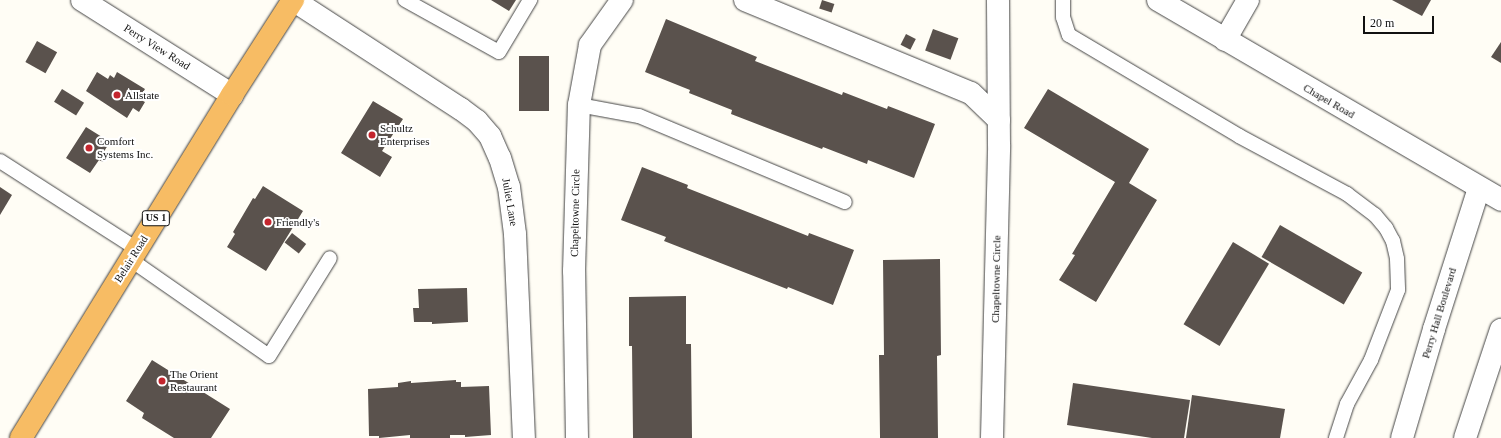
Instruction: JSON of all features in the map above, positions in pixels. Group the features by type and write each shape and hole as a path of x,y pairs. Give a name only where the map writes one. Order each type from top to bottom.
{"highway":[{"name":"Belair Road","path":"21,438 232,95 293,0"}],"street":[{"name":"Perry View Road","path":"82,0 232,95"},
{"name":"Juliet Lane","path":"293,0 461,109 476,121 490,136 500,158 509,187 515,234 524,438"},
{"name":"Chapeltowne Circle","path":"578,438 574,271 579,105 590,45 622,0"},
{"path":"745,0 971,93 999,120"},
{"name":"Chapeltowne Circle","path":"992,438 999,120 998,0"},
{"name":"Chapel Road","path":"1158,0 1224,40 1501,200"},
{"path":"1224,40 1248,0"},
{"name":"Perry Hall Boulevard","path":"1402,438 1434,329 1479,188"},
{"path":"1465,438 1501,330"}],"lane":[{"path":"409,1 499,52 530,0"},
{"path":"1063,0 1063,17 1069,35 1239,136 1347,194 1375,215 1386,228 1393,241 1397,259 1398,290 1371,360 1347,404 1336,438"},
{"path":"579,105 639,116 845,202"},
{"path":"0,161 134,255 269,356 330,258"}],"building":[{"path":"491,0 516,0 509,11"},
{"path":"822,0 834,4 832,13 819,9"},
{"path":"1392,0 1431,0 1422,16"},
{"path":"666,19 757,57 755,61 842,95 843,92 887,109 888,106 935,124 914,178 868,160 867,164 823,147 822,149 731,114 732,110 689,93 690,90 645,72"},
{"path":"933,29 958,38 951,60 925,51"},
{"path":"906,34 916,39 910,50 901,45"},
{"path":"37,41 57,52 45,73 25,62"},
{"path":"1501,42 1501,63 1491,57"},
{"path":"519,56 549,56 549,111 519,111"},
{"name":"Allstate","path":"97,72 108,79 110,75 114,78 117,72 145,89 139,99 145,102 139,112 133,108 127,118 86,91"},
{"path":"62,89 84,103 76,115 54,102"},
{"path":"1048,89 1149,149 1129,183 1157,200 1096,302 1059,280 1075,255 1072,254 1115,182 1024,128"},
{"name":"Schultz Enterprises","path":"373,101 403,119 382,151 392,157 380,177 341,153"},
{"name":"Comfort Systems Inc.","path":"86,127 110,142 103,153 107,156 103,162 99,160 90,173 66,158"},
{"path":"642,167 688,185 687,188 808,236 809,233 854,250 833,305 788,287 787,289 664,241 666,237 621,220"},
{"name":"Friendly's","path":"263,186 303,211 266,271 227,247 235,234 233,232 253,198 255,199"},
{"path":"0,187 12,195 0,215"},
{"path":"1280,225 1362,272 1344,305 1262,257"},
{"path":"292,233 306,244 299,254 285,242"},
{"path":"1233,242 1269,264 1220,346 1184,324"},
{"path":"940,259 941,355 937,356 938,438 880,438 879,355 884,355 883,260"},
{"path":"467,288 468,322 432,324 432,322 414,322 413,308 419,308 418,289"},
{"path":"686,296 686,344 691,344 692,438 633,438 632,346 629,346 629,297"},
{"name":"The Orient Restaurant","path":"152,360 230,409 211,438 174,438 142,418 144,413 126,401"},
{"path":"456,380 456,382 461,382 461,387 489,386 491,435 465,437 465,435 450,435 450,438 410,438 410,435 379,438 379,436 369,436 368,389 398,387 398,383 411,381 411,383"},
{"path":"1073,383 1190,400 1184,438 1152,438 1067,425"},
{"path":"1192,395 1285,409 1280,438 1186,438"}],"place":[{"name":"Allstate","path":"117,95"},
{"name":"Schultz Enterprises","path":"372,135"},
{"name":"Comfort Systems Inc.","path":"89,148"},
{"name":"Friendly's","path":"268,222"},
{"name":"The Orient Restaurant","path":"162,381"}]}
